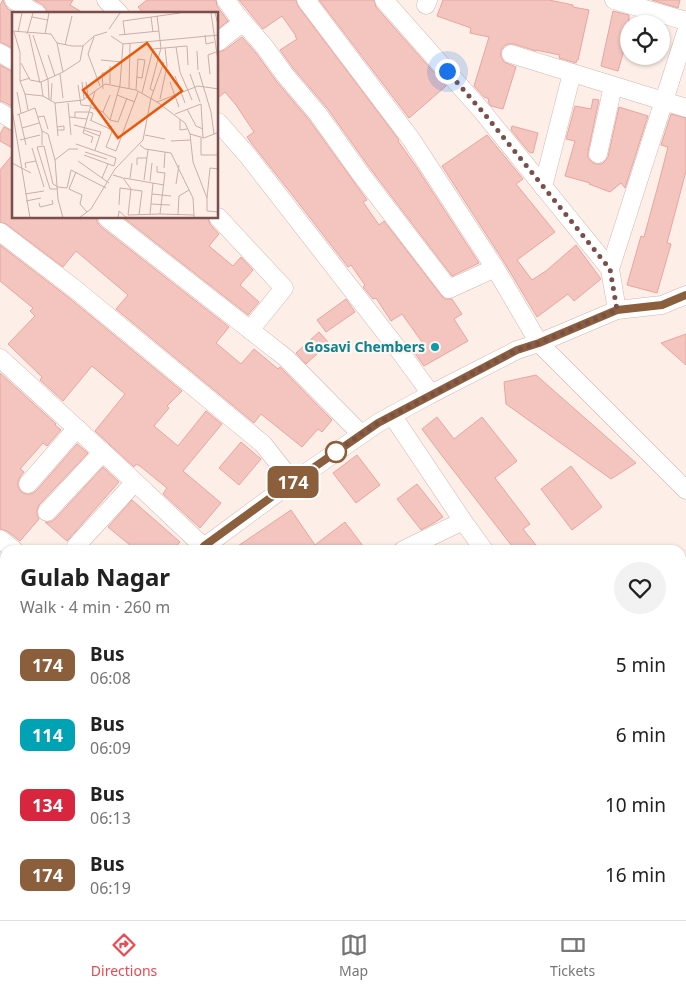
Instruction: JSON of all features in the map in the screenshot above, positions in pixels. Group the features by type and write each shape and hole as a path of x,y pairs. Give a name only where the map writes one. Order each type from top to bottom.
{"street":[{"path":"14,0 34,12"},
{"path":"106,0 118,12"},
{"path":"226,0 318,114 360,173 449,289 495,268"},
{"path":"306,0 411,139 495,268 539,343 686,490"},
{"path":"384,0 482,111 610,269"},
{"path":"614,0 686,21"},
{"path":"219,41 243,22"},
{"path":"617,310 610,269 686,32"},
{"path":"0,53 12,60"},
{"path":"511,54 686,108"},
{"path":"543,187 572,73"},
{"path":"598,154 613,86"},
{"path":"0,112 12,120"},
{"path":"219,123 248,156 402,353 431,394"},
{"path":"219,218 284,288 250,330"},
{"path":"108,219 286,358 361,434"},
{"path":"0,232 75,289 263,444 293,482"},
{"path":"209,545 361,434 431,394 517,350 539,343 617,310 662,305 686,295"},
{"path":"1,360 103,452 200,545"},
{"path":"392,415 480,545"},
{"path":"28,484 77,428"},
{"path":"47,512 103,452"},
{"path":"77,545 135,482"},
{"path":"413,545 463,521"}],"building":[{"path":"3,0 8,9 13,12 12,48 0,42 0,5"},
{"path":"34,0 73,0 70,5 82,12 47,12 43,5"},
{"path":"147,0 216,0 217,6 228,21 219,28 219,12 142,12 138,7"},
{"path":"239,0 296,0 298,6 399,140 479,263 452,276 369,167 327,108 280,50 297,39 282,16 263,29"},
{"path":"319,0 374,0 376,7 446,86 409,118"},
{"path":"443,0 549,0 589,10 578,60 576,63 559,58 560,55 536,51 514,44 504,46 501,50 501,57 504,62 516,67 503,109 491,106 488,102 489,99 484,97 474,86 489,37 470,33 471,28 437,16"},
{"path":"652,0 680,0 678,8"},
{"path":"613,11 629,15 620,15 620,64 618,71 601,66"},
{"path":"242,37 256,53 277,82 310,121 367,200 363,202 379,225 384,221 441,295 445,299 452,299 462,314 454,319 468,341 424,366 411,348 422,342 402,314 391,321 376,298 373,299 363,287 365,285 351,265 348,267 252,144 247,137 254,132 236,105 225,92 219,97 219,52 225,50"},
{"path":"0,65 12,71 12,107 0,101"},
{"path":"593,99 599,100 588,158 595,164 602,164 608,157 619,107 648,116 625,188 621,183 610,192 590,183 565,176 575,141 566,139 575,106 591,109"},
{"path":"671,114 686,118 686,171 667,243 671,244 657,293 627,285 641,236 644,237 659,182 668,147 661,145"},
{"path":"512,126 538,133 533,153 529,152 511,130"},
{"path":"4,127 12,131 12,148 0,141 0,134"},
{"path":"487,135 523,179 516,184 555,232 517,260 532,280 546,271 576,245 601,279 574,301 568,294 537,317 442,166"},
{"path":"12,155 12,219 97,219 100,226 229,327 216,343 241,364 254,349 278,369 280,367 332,420 322,432 318,429 302,447 261,414 254,423 116,309 128,295 76,251 63,267 6,224 0,222 0,170"},
{"path":"125,219 208,219 210,224 219,234 209,246 233,266 241,257 253,270 240,285 259,302 248,315"},
{"path":"0,245 68,297 182,391 167,406 169,408 154,426 178,446 206,411 222,424 183,471 221,503 200,528 163,494 167,488 140,466 136,464 134,467 95,431 125,394 92,366 63,401 40,380 42,377 8,344 35,316 30,311 33,308 0,281"},
{"path":"346,299 355,312 326,332 317,320"},
{"path":"319,332 329,343 306,364 296,353"},
{"path":"686,334 686,365 661,343"},
{"path":"0,373 61,430 47,446 43,443 20,469 24,472 18,482 21,492 31,494 36,491 77,444 88,453 39,505 37,515 39,519 20,541 7,531 0,529"},
{"path":"536,375 636,463 611,479 506,404 504,382"},
{"path":"437,417 454,439 482,417 517,461 495,478 530,524 523,529 536,545 511,545 422,429"},
{"path":"241,442 261,459 239,485 219,468"},
{"path":"357,455 380,485 356,503 333,473"},
{"path":"571,466 602,507 572,530 541,489"},
{"path":"103,467 119,482 67,541 45,522 51,522 55,519"},
{"path":"417,484 443,517 421,530 397,499"},
{"path":"132,500 180,542 177,545 130,545 108,527"},
{"path":"291,510 315,545 239,545"},
{"path":"345,522 362,545 315,545"}],"bus line":[{"name":"174","path":"205,545 378,423 517,350 539,343 617,310 662,305 686,295"}],"place":[{"name":"Gosavi Chembers","path":"435,347"}],"route":[{"path":"336,452 334,453 378,423 517,350 539,343 617,310 610,269 482,111 447,71"}]}
